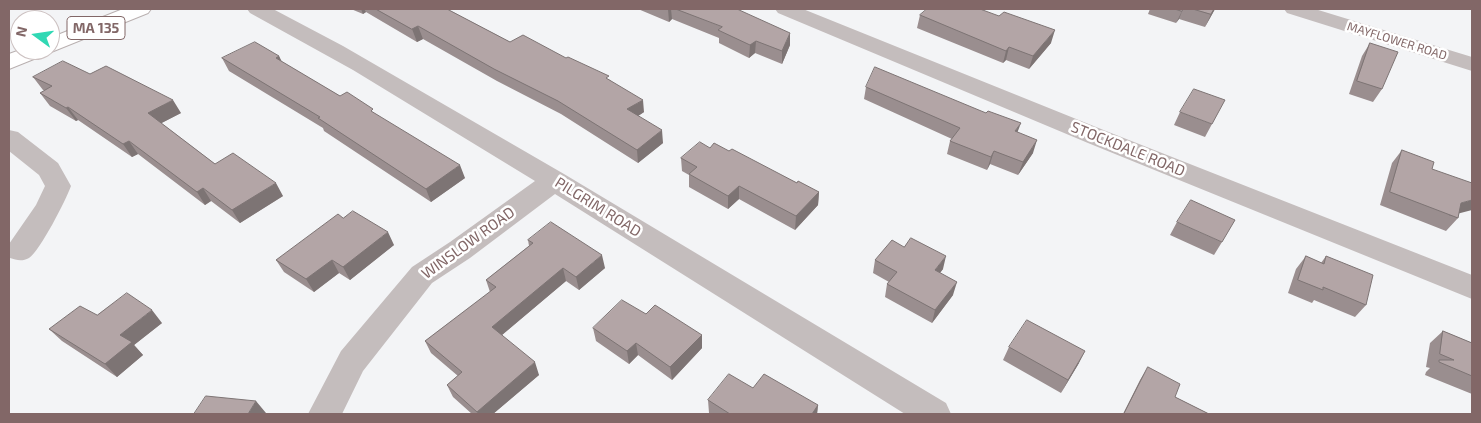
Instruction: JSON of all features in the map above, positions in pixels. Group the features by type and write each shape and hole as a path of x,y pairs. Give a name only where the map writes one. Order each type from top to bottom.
{"main road":[{"name":"MA 135","path":"60,42 141,9"}],"street":[{"name":"PILGRIM ROAD","path":"256,9 301,30 555,180 806,338 934,414"},
{"name":"STOCKDALE ROAD","path":"785,9 1106,141 1472,287"},
{"name":"MAYFLOWER ROAD","path":"1294,9 1472,64"},
{"path":"9,138 49,168 58,186 48,209 20,250"},
{"name":"WINSLOW ROAD","path":"325,414 352,361 422,275 460,250 555,180"}],"building":[{"path":"376,9 447,9 510,42 523,35 566,58 568,57 609,76 606,78 643,100 627,109 662,130 637,150 558,101 494,69 418,26 412,29"},
{"path":"676,9 737,9 790,33 782,51 756,41 750,45 718,30 722,27"},
{"path":"927,9 980,9 999,16 1004,12 1055,30 1033,56 1009,47 1006,51 920,15"},
{"path":"1193,9 1214,9 1211,14"},
{"path":"255,42 279,56 276,58 340,96 347,92 373,109 371,111 460,165 426,189 318,118 320,117 222,58"},
{"path":"1370,43 1398,52 1382,89 1357,81"},
{"path":"63,61 90,74 106,66 173,100 148,113 215,164 233,153 276,183 232,210 203,188 197,192 129,141 123,144 68,107 66,108 40,93 52,86 33,77"},
{"path":"875,67 986,113 988,111 1021,123 1015,131 1037,140 1023,162 994,151 991,157 950,141 960,128 866,87"},
{"path":"1194,89 1225,100 1212,124 1180,112"},
{"path":"700,142 710,148 714,143 729,151 732,149 797,183 798,181 819,192 796,216 739,186 728,196 689,174 697,167 681,158"},
{"path":"1402,150 1434,162 1432,169 1472,183 1472,200 1461,203 1458,218 1390,192"},
{"path":"1191,200 1235,220 1222,242 1177,222"},
{"path":"353,211 388,232 343,267 332,260 306,279 276,260 338,214 343,218"},
{"path":"551,222 602,255 576,277 563,268 492,327 535,362 477,412 447,385 462,372 425,341 496,287 486,280 533,243 528,240"},
{"path":"911,238 946,256 935,270 957,282 935,310 887,284 897,272 875,260 892,240 904,247"},
{"path":"1306,256 1324,264 1326,256 1373,275 1366,305 1323,287 1323,290 1298,280"},
{"path":"127,293 152,310 120,335 132,342 105,364 49,329 80,306 97,315"},
{"path":"622,300 646,314 655,305 702,335 670,367 636,343 627,351 593,328"},
{"path":"1027,320 1085,351 1068,380 1009,347"},
{"path":"1443,331 1472,343 1472,376 1439,362 1439,360 1454,360 1440,354"},
{"path":"1148,367 1180,384 1175,397 1209,414 1124,414"},
{"path":"729,374 753,388 764,374 818,405 812,414 730,414 708,400"},
{"path":"206,396 256,401 248,414 194,414"}]}
